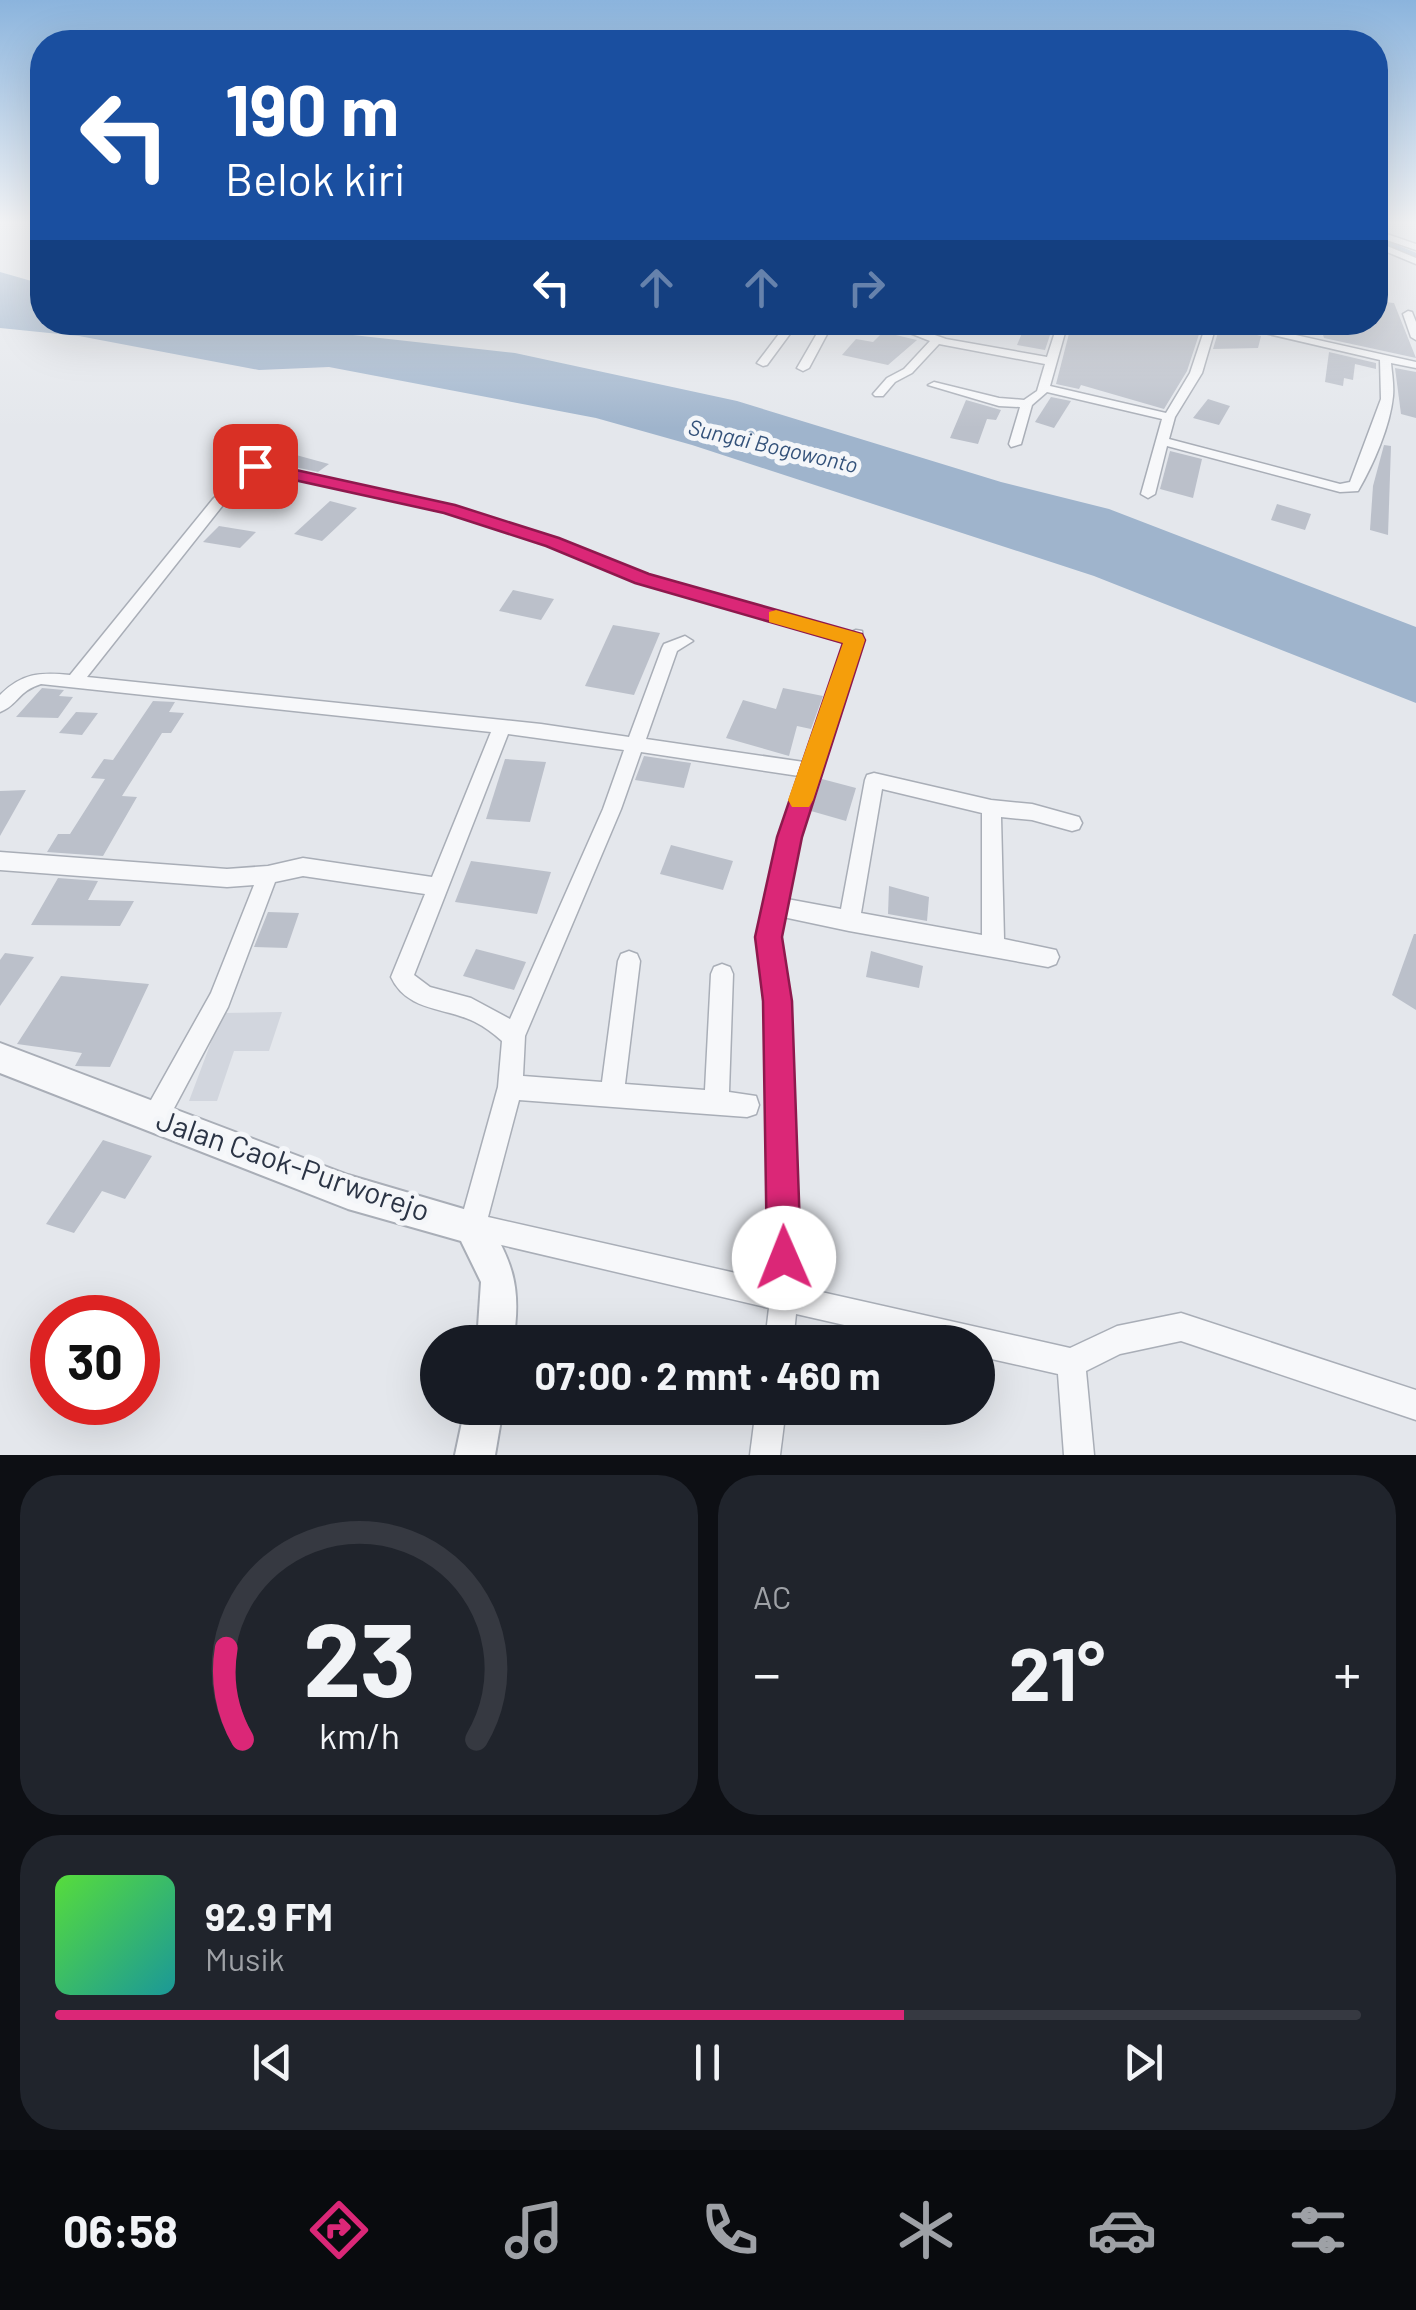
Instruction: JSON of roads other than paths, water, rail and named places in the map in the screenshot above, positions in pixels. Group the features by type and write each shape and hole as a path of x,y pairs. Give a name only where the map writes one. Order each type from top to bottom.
{"street":[{"path":"1408,314 1416,337"},
{"path":"763,363 784,335"},
{"path":"803,368 821,335"},
{"path":"922,335 1049,361"},
{"path":"934,385 998,402 1027,404 1038,398 1058,335"},
{"path":"1148,494 1169,417 1196,372 1208,335"},
{"path":"1284,335 1416,365"},
{"path":"879,394 890,380 908,371 936,340"},
{"path":"1165,442 1352,488 1376,437 1376,424 1387,398 1386,358"},
{"path":"1042,388 1169,417"},
{"path":"1015,444 1027,404"},
{"path":"74,682 218,502 255,466 448,509 552,542 642,578 856,637 790,837 768,937 778,1001 785,1295 781,1325"},
{"path":"498,1325 498,1266 472,1227 510,1087 514,1036 636,744 670,648 686,641"},
{"path":"0,706 20,684 32,679 74,682 502,726 810,770"},
{"path":"502,726 402,977 406,986 421,994 478,1012 514,1036"},
{"path":"850,922 874,780 1072,823"},
{"path":"992,808 992,948"},
{"path":"0,861 227,878 303,867 438,887"},
{"path":"155,1118 220,999 268,875"},
{"path":"776,906 1048,956"},
{"path":"612,1096 629,961"},
{"path":"717,1101 722,974"},
{"name":"Jalan Caok-Purworejo","path":"4,1068 155,1118 348,1192 472,1227"},
{"path":"510,1087 748,1105"},
{"path":"472,1227 1071,1362 1116,1340 1181,1326 1416,1406"},
{"path":"1071,1362 1079,1455"},
{"path":"475,1455 481,1425"},
{"path":"765,1455 769,1425"}],"water":[{"path":"0,292 30,292 30,331 0,328"},
{"name":"Sungai Bogowonto","path":"69,335 353,335 515,353 737,401 1001,482 1109,509 1416,627 1416,703 1094,576 692,445 596,418 329,367 259,370"}]}
